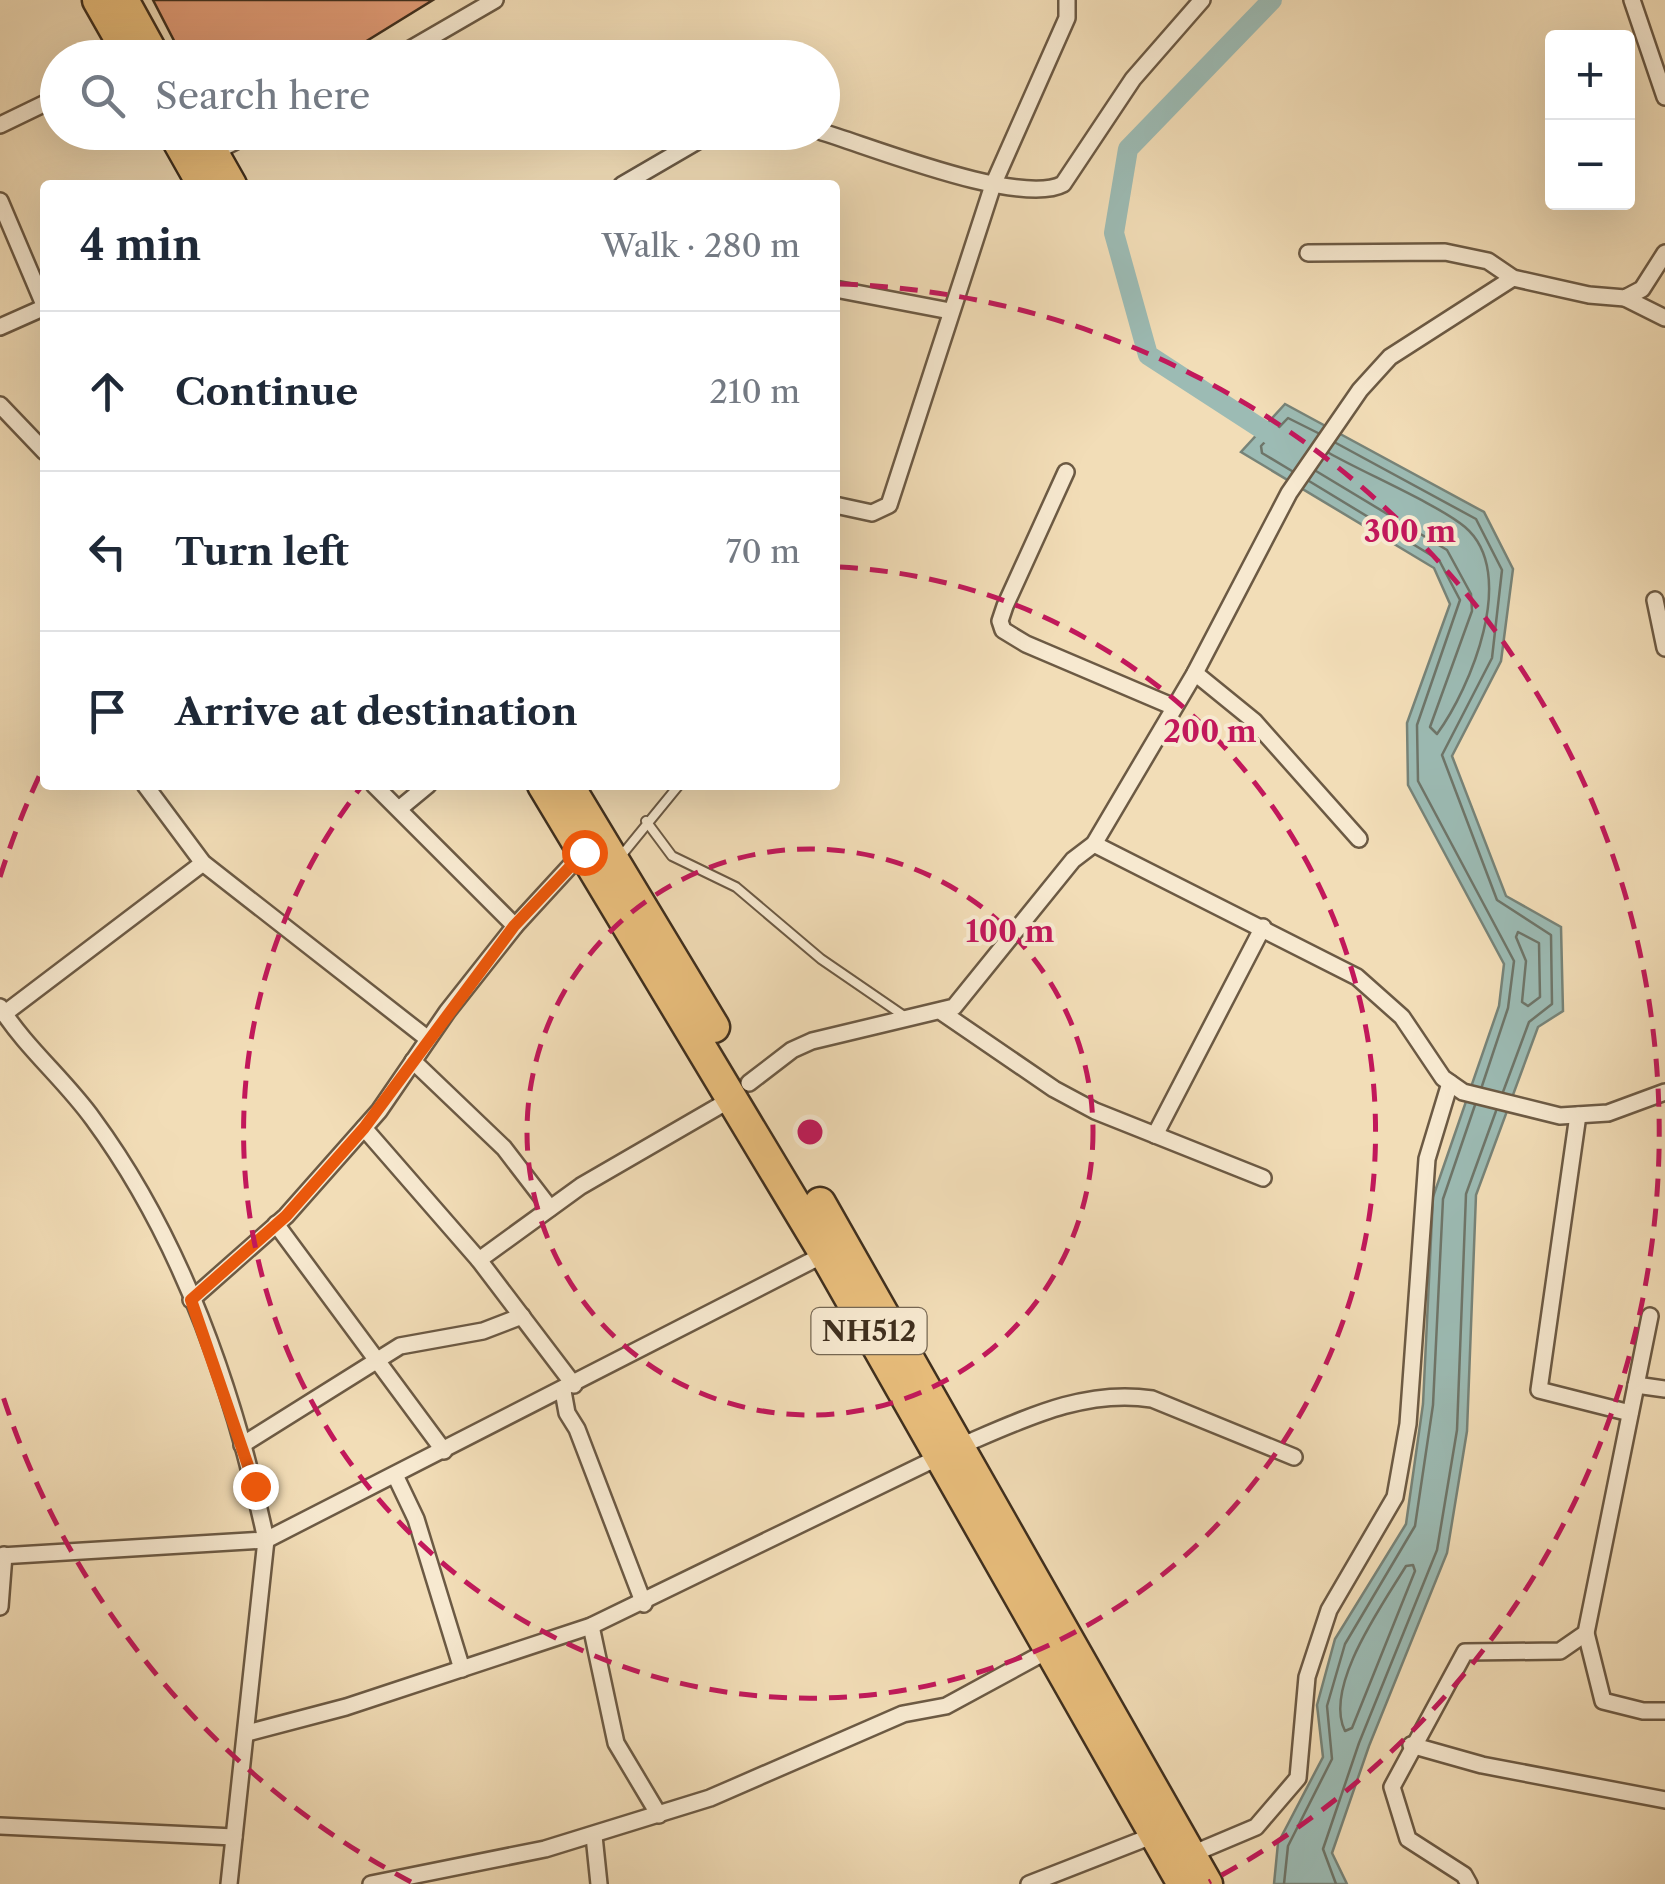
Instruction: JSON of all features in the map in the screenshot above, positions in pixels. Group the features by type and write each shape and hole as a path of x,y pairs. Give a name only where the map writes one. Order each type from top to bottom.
{"highway":[{"path":"98,0 121,40"},
{"path":"123,0 146,40"},
{"path":"184,150 201,180"},
{"path":"211,150 228,180"},
{"name":"NH512","path":"546,790 741,1090 825,1254 1192,1854 1206,1884"},
{"name":"NH512","path":"571,790 948,1452 1050,1650 1183,1884"}],"street":[{"path":"426,40 495,0"},
{"path":"840,506 872,513 890,505 994,184 1067,18 1068,0"},
{"path":"840,137 994,184 1033,192 1050,191 1063,184 1133,79 1202,0"},
{"path":"1632,0 1665,97"},
{"path":"0,126 40,106"},
{"path":"631,180 682,150"},
{"path":"0,201 40,296"},
{"path":"1308,253 1445,252 1488,262 1512,278 1589,295 1625,298 1665,318"},
{"path":"1625,298 1648,282 1665,253"},
{"path":"480,1260 581,1186 741,1090 792,1050 812,1041 943,1013 954,1007 1073,860 1094,844 1195,673 1289,493 1360,390 1390,357 1512,278"},
{"path":"840,289 950,311"},
{"path":"0,327 40,310"},
{"path":"0,405 40,447"},
{"path":"1066,472 1005,606 1000,620 1003,630 1026,644 1174,707"},
{"path":"1655,600 1665,648"},
{"path":"1195,673 1254,721 1359,839"},
{"path":"149,790 203,863 428,1040"},
{"path":"379,790 514,926"},
{"path":"399,810 422,790"},
{"path":"1094,844 1357,977 1418,1035 1456,1088 1560,1116 1608,1113 1665,1092"},
{"path":"191,1300 276,1224 364,1128 514,926 584,852"},
{"path":"203,863 2,1010 92,1116 171,1248 242,1445 266,1540 229,1884"},
{"path":"1155,1135 1263,927"},
{"path":"943,1013 1054,1088 1155,1135 1263,1178"},
{"path":"413,1061 504,1148 550,1208"},
{"path":"1192,1854 1256,1827 1298,1778 1307,1677 1328,1610 1396,1497 1408,1424 1427,1159 1456,1088"},
{"path":"1578,1115 1539,1390 1630,1413"},
{"path":"364,1128 480,1260 568,1388 567,1413 577,1429 644,1604"},
{"path":"276,1224 444,1451"},
{"path":"0,1607 2,1555 266,1540 825,1254"},
{"path":"242,1445 377,1357 426,1338 483,1330 522,1316"},
{"path":"1650,1316 1586,1633 1603,1701 1644,1711 1665,1711"},
{"path":"1636,1384 1665,1390"},
{"path":"248,1733 346,1707 591,1626 644,1604 948,1452 1072,1403 1130,1396 1152,1400 1294,1457"},
{"path":"396,1475 416,1519 462,1668"},
{"path":"591,1626 616,1742 659,1815"},
{"path":"1469,1884 1464,1874 1419,1848 1402,1830 1392,1787 1411,1745 1465,1652 1560,1650 1586,1633"},
{"path":"371,1884 456,1877 710,1798 903,1714 946,1706 1050,1650"},
{"path":"1411,1745 1482,1765 1665,1800"},
{"path":"0,1826 234,1837"},
{"path":"1029,1884 1157,1834"},
{"path":"594,1836 600,1884"}],"lane":[{"path":"616,864 675,790"},
{"path":"646,822 672,856 736,887 821,959 909,1020"}],"water":[{"path":"1285,404 1484,512 1513,569 1501,661 1452,756 1506,896 1561,927 1563,1011 1538,1027 1476,1195 1467,1431 1447,1553 1369,1746 1332,1853 1347,1884 1274,1884 1278,1843 1323,1757 1317,1705 1335,1639 1406,1524 1423,1404 1433,1197 1499,1006 1504,964 1408,785 1407,723 1450,604 1434,568 1241,452"}],"building":[{"path":"153,0 433,0 368,40 174,40"}],"waterway":[{"path":"1272,0 1128,149 1114,233 1148,355 1285,444"}],"route":[{"path":"255,1486 191,1300 286,1216 379,1111 447,1012 514,926 584,852"}]}
